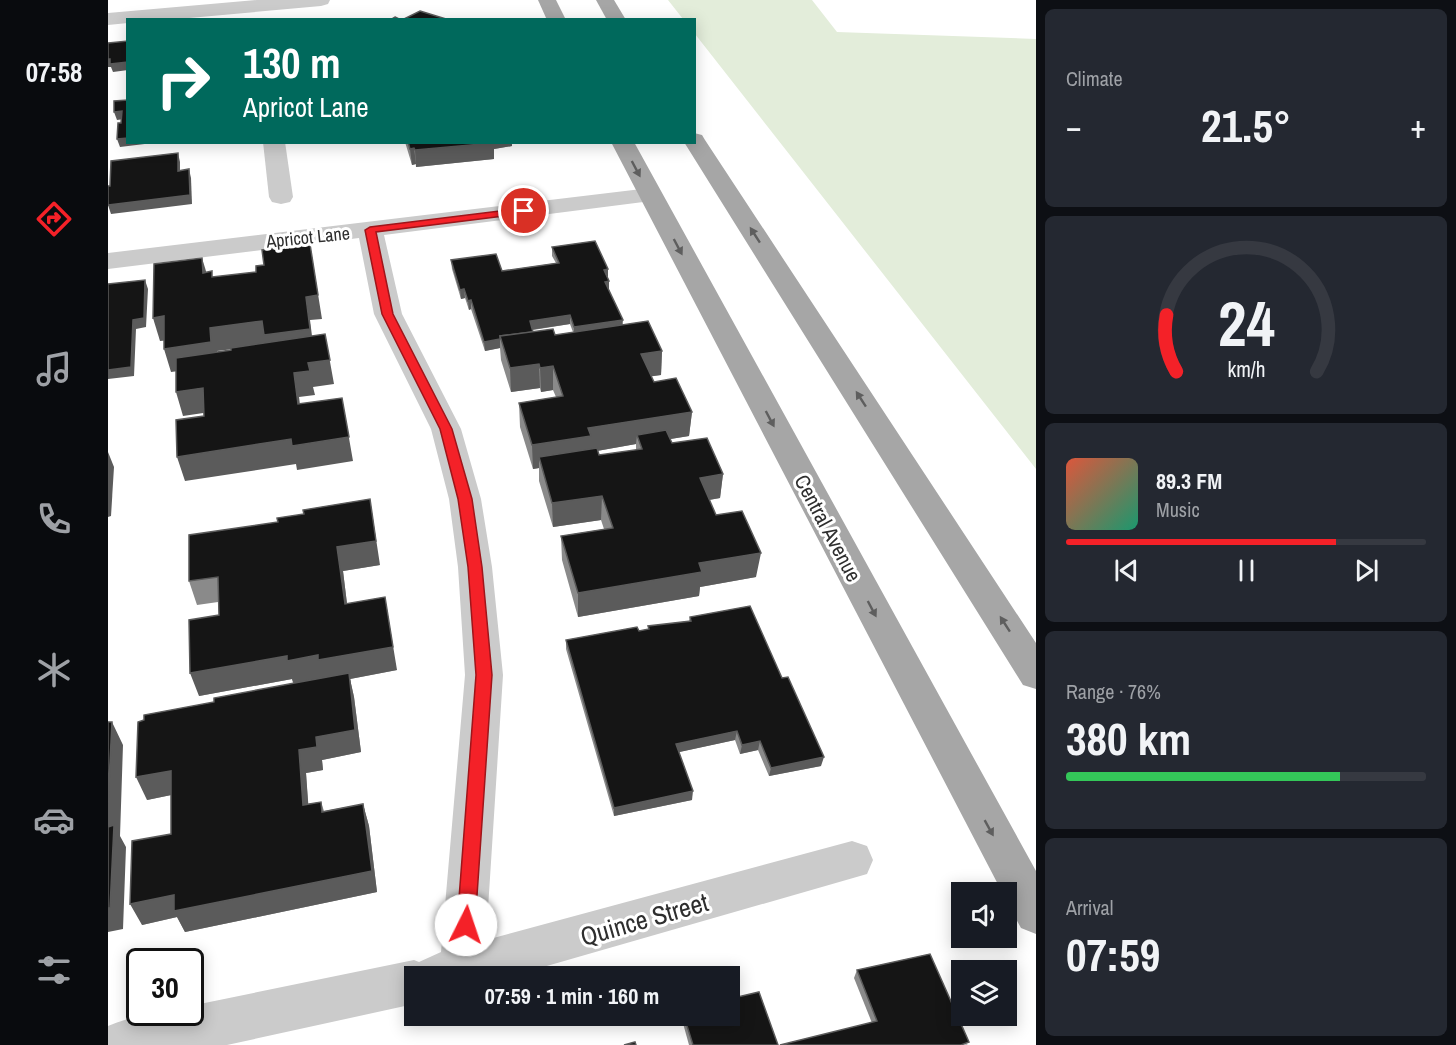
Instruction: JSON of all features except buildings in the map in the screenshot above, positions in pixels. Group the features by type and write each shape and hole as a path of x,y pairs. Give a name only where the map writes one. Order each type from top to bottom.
{"main road":[{"path":"547,0 556,18"},
{"path":"605,0 616,18"},
{"path":"696,143 1036,674"},
{"name":"Central Avenue","path":"623,144 1036,913"}],"street":[{"path":"108,19 258,8 321,0"},
{"path":"274,144 281,197"},
{"name":"Apricot Lane","path":"108,261 650,195"},
{"path":"370,230 388,314 446,429 465,499 475,567 484,675 450,966"},
{"name":"Quince Street","path":"477,966 852,860"},
{"path":"118,1045 404,984"}],"green space":[{"path":"668,0 812,0 837,32 1036,39 1036,469 696,35 696,18 682,18"}],"route":[{"path":"466,925 484,675 475,567 465,499 446,429 388,314 370,230 524,211"}]}
